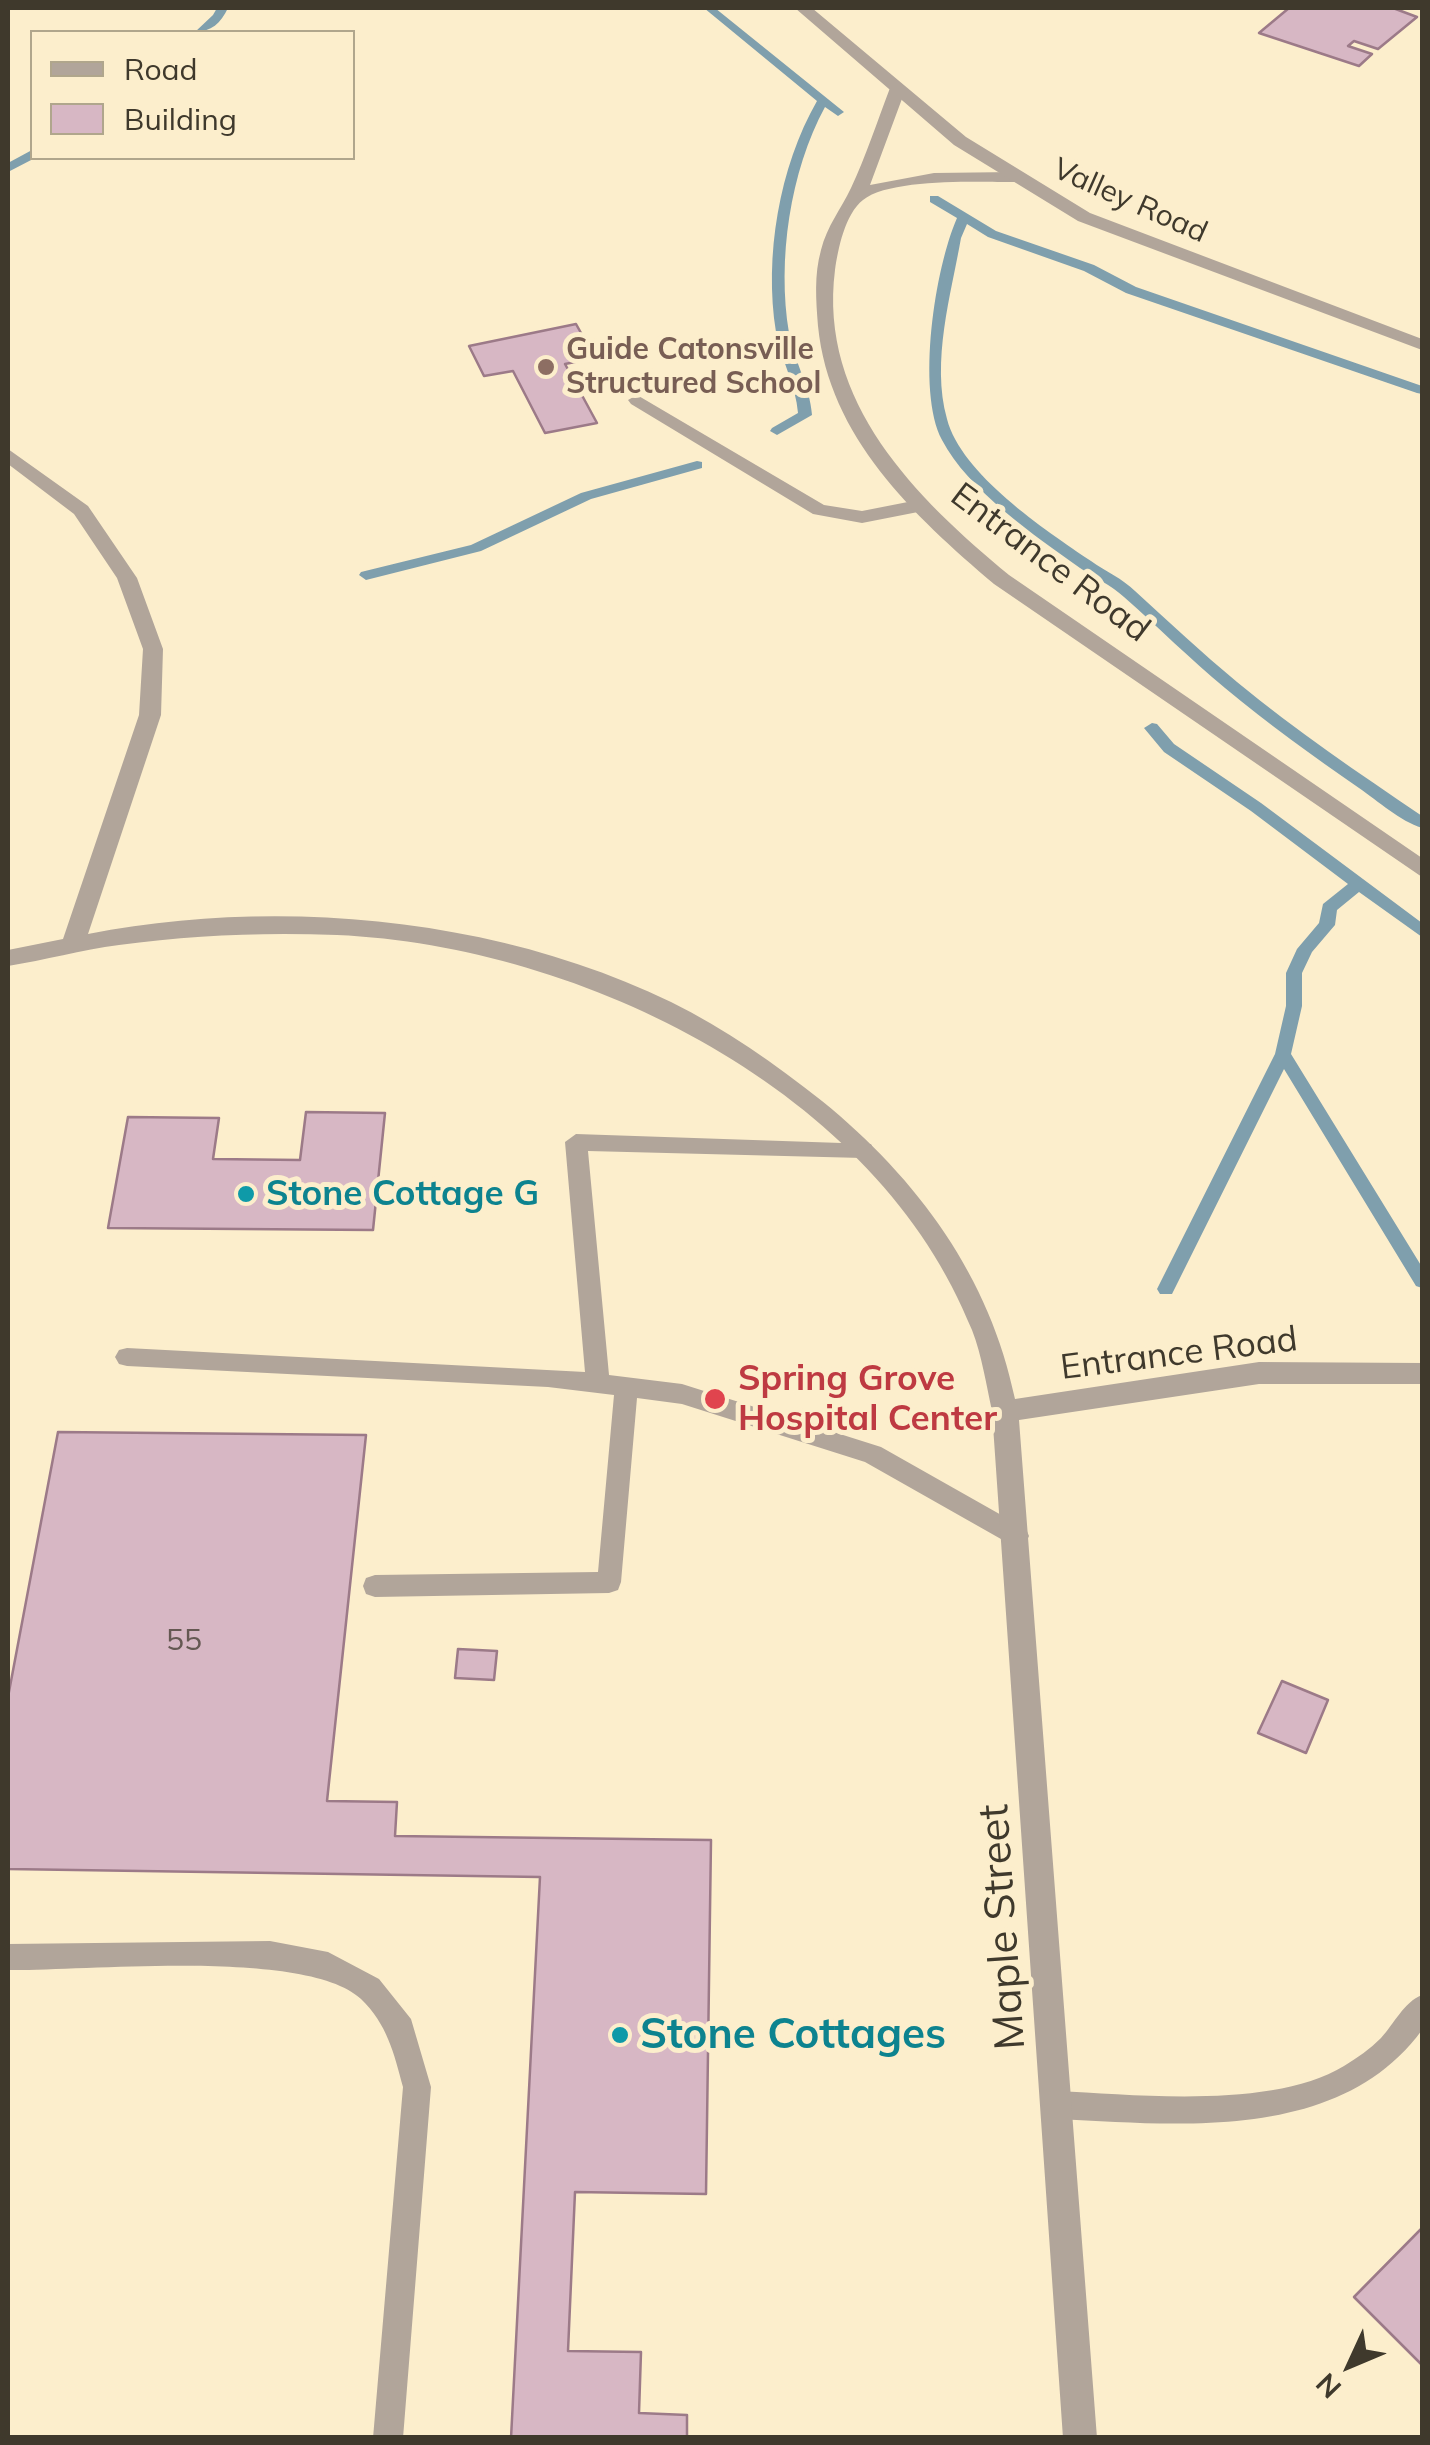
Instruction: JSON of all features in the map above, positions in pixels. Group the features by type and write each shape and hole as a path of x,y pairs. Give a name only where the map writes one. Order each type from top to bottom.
{"street":[{"name":"Valley Road","path":"803,8 960,141 1084,217 1172,254 1422,345"},
{"name":"Entrance Road","path":"898,88 856,196 841,220 826,259 823,298 838,380 881,462 918,506 974,558 1422,869"},
{"path":"856,196 883,184 917,178 1014,177"},
{"path":"8,455 81,510 128,578 152,649 150,715 74,941"},
{"name":"Maple Street","path":"8,958 74,941 190,926 370,928 466,942 558,964 653,1004 740,1050 820,1108 897,1182 952,1261 986,1332 1005,1411 1080,2438"},
{"name":"Entrance Road","path":"1005,1411 1260,1374 1422,1373"}],"lane":[{"path":"637,400 819,510 862,517 918,506"},
{"path":"598,1384 576,1142 863,1150"},
{"path":"127,1358 548,1377 682,1394 874,1454 1017,1536"},
{"path":"376,1586 609,1582 626,1387"},
{"path":"8,1957 289,1957 328,1965 369,1988 401,2028 417,2087 388,2438"},
{"path":"1058,2105 1207,2110 1316,2094 1382,2057 1422,2008"}],"building":[{"path":"1289,8 1393,8 1417,17 1378,49 1354,41 1348,46 1372,54 1359,66 1259,33"},
{"path":"576,324 595,358 565,364 597,423 545,433 513,371 484,376 469,346"},
{"name":"Stone Cottage G","path":"306,1112 385,1113 373,1230 108,1228 128,1117 219,1118 213,1159 300,1160"},
{"name":"Stone Cottages","path":"58,1432 366,1435 327,1801 397,1802 395,1836 711,1840 706,2194 575,2192 568,2351 641,2352 639,2413 687,2415 687,2438 511,2438 540,1877 8,1869 8,1697"},
{"path":"458,1649 497,1651 494,1680 455,1678"},
{"path":"1282,1681 1328,1700 1306,1753 1258,1733"},
{"path":"1422,2228 1422,2365 1354,2297"}],"waterway":[{"path":"202,30 218,17 222,8"},
{"path":"709,8 838,112"},
{"path":"777,431 805,415 783,334 781,247 791,181 810,124 822,102"},
{"path":"8,168 30,155"},
{"path":"934,199 992,234 1089,268 1131,290 1422,390"},
{"path":"963,219 955,238 936,351 940,420 949,442 992,491 1021,516 1130,594 1263,711 1422,823"},
{"path":"366,575 476,548 586,496 697,465"},
{"path":"1152,728 1169,748 1358,883"},
{"path":"1283,1054 1294,1006 1294,973 1305,949 1327,925 1329,908 1358,883"},
{"path":"1358,883 1422,931"},
{"path":"1166,1289 1283,1054"},
{"path":"1283,1054 1422,1281"}],"place":[{"name":"Guide Catonsville Structured School","path":"546,367"},
{"name":"Stone Cottage G","path":"246,1194"},
{"name":"Spring Grove Hospital Center","path":"715,1399"},
{"name":"Stone Cottages","path":"620,2035"}]}
